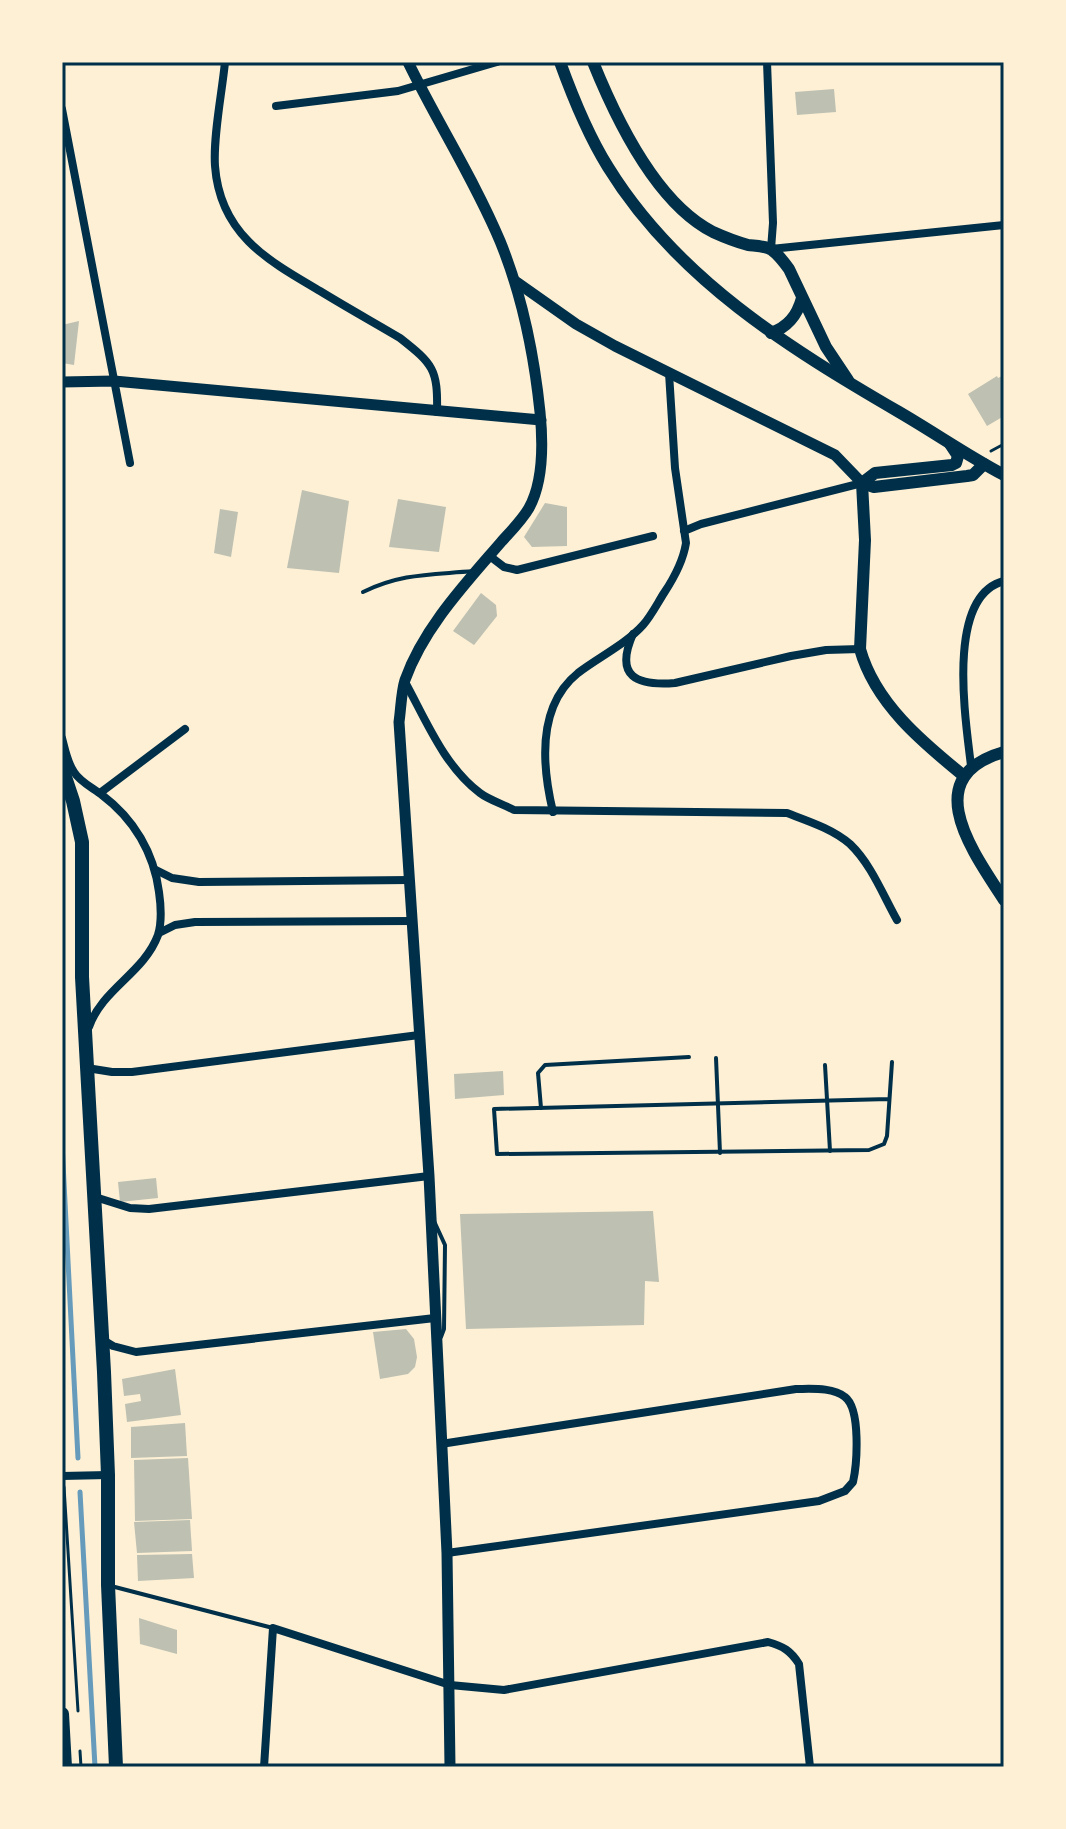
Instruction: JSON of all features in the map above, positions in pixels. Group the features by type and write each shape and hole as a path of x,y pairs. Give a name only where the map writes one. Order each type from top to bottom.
{"main road":[{"path":"560,62 577,106 608,167 653,229 698,275 771,333 1004,475"},
{"path":"593,62 636,150 671,197 711,231 771,249 789,269 826,347 852,385"},
{"path":"771,333 783,329 791,321 802,298"},
{"path":"862,483 875,473 956,463 957,452 949,443"},
{"path":"862,483 874,487 967,476 973,475 984,464"},
{"path":"862,483 865,540 860,649 872,678 897,714 927,746 968,771"},
{"path":"1004,752 984,758 968,771 957,800 960,822 974,854 1004,900"},
{"path":"62,768 82,842 82,977 103,1340 108,1585 116,1767"},
{"path":"62,1714 65,1767"}],"street":[{"path":"225,62 215,165 228,215 242,236 262,256 400,338 419,353 433,368 438,383 437,412"},
{"path":"408,62 475,189 515,281 534,363 542,450 530,506 427,635 405,682 399,737 429,1176 447,1553 450,1767"},
{"path":"276,106 419,87 497,62"},
{"path":"767,62 773,223 771,249 1004,225"},
{"path":"62,109 130,463"},
{"path":"515,281 576,324 835,455 862,483 684,531"},
{"path":"553,812 544,778 544,744 550,717 561,693 575,676 643,625 682,561 686,543 675,468 669,373"},
{"path":"62,382 114,381 541,420"},
{"path":"491,557 504,567 517,570 653,536"},
{"path":"968,771 963,655 978,600 989,587 1004,581"},
{"path":"633,633 626,656 628,667 641,683 652,685 675,683 826,650 860,649"},
{"path":"405,682 458,773 482,794 514,810 787,813 823,827 850,844 871,872 897,920"},
{"path":"100,793 185,729"},
{"path":"62,738 74,773 122,813 150,853 156,870 161,908 159,933 139,966 98,1007 88,1029 85,1048"},
{"path":"156,870 172,878 199,882 410,880"},
{"path":"159,933 186,923 413,921"},
{"path":"87,1068 132,1072 419,1035"},
{"path":"95,1197 130,1208 149,1209 429,1176"},
{"path":"103,1340 123,1350 136,1352 435,1318"},
{"path":"441,1444 796,1389 844,1395 852,1404 855,1419 853,1482 845,1491 828,1499 447,1553"},
{"path":"64,1476 108,1475"},
{"path":"264,1767 273,1628 450,1685 504,1690 768,1642 783,1647 799,1664 810,1767"}],"lane":[{"path":"363,592 384,582 411,575 478,571"},
{"path":"541,1108 538,1073 545,1065 689,1057"},
{"path":"716,1058 720,1153"},
{"path":"889,1099 494,1109 497,1154 869,1150 884,1144 889,1099 892,1062"},
{"path":"825,1065 830,1151"},
{"path":"431,1217 445,1245 444,1329 436,1346"},
{"path":"108,1585 273,1628"}],"path":[{"path":"62,1449 79,1721"},
{"path":"81,1752 81,1767"}],"building":[{"path":"834,89 836,112 797,115 795,92"},
{"path":"79,321 74,365 62,363 62,325"},
{"path":"1004,375 1004,416 987,426 968,394"},
{"path":"302,490 349,501 339,573 287,568"},
{"path":"398,499 446,507 439,552 389,547"},
{"path":"545,503 567,507 567,546 532,547 524,537"},
{"path":"220,509 238,512 231,557 214,553"},
{"path":"481,593 496,605 497,616 474,645 453,631"},
{"path":"503,1071 504,1095 455,1099 454,1074"},
{"path":"156,1178 158,1198 120,1202 118,1182"},
{"path":"653,1211 659,1282 645,1281 644,1325 466,1329 460,1214"},
{"path":"406,1329 414,1339 415,1367 408,1374 380,1379 373,1332"},
{"path":"175,1369 181,1415 127,1422 125,1404 141,1401 140,1394 124,1396 122,1379"},
{"path":"185,1423 187,1456 131,1458 131,1427"},
{"path":"188,1458 192,1519 135,1521 134,1460"},
{"path":"190,1520 192,1551 137,1553 134,1522"},
{"path":"192,1554 194,1578 138,1581 137,1555"},
{"path":"139,1618 177,1630 177,1654 140,1644"}],"waterway":[{"path":"62,1143 78,1458"},
{"path":"80,1492 95,1767"}]}
